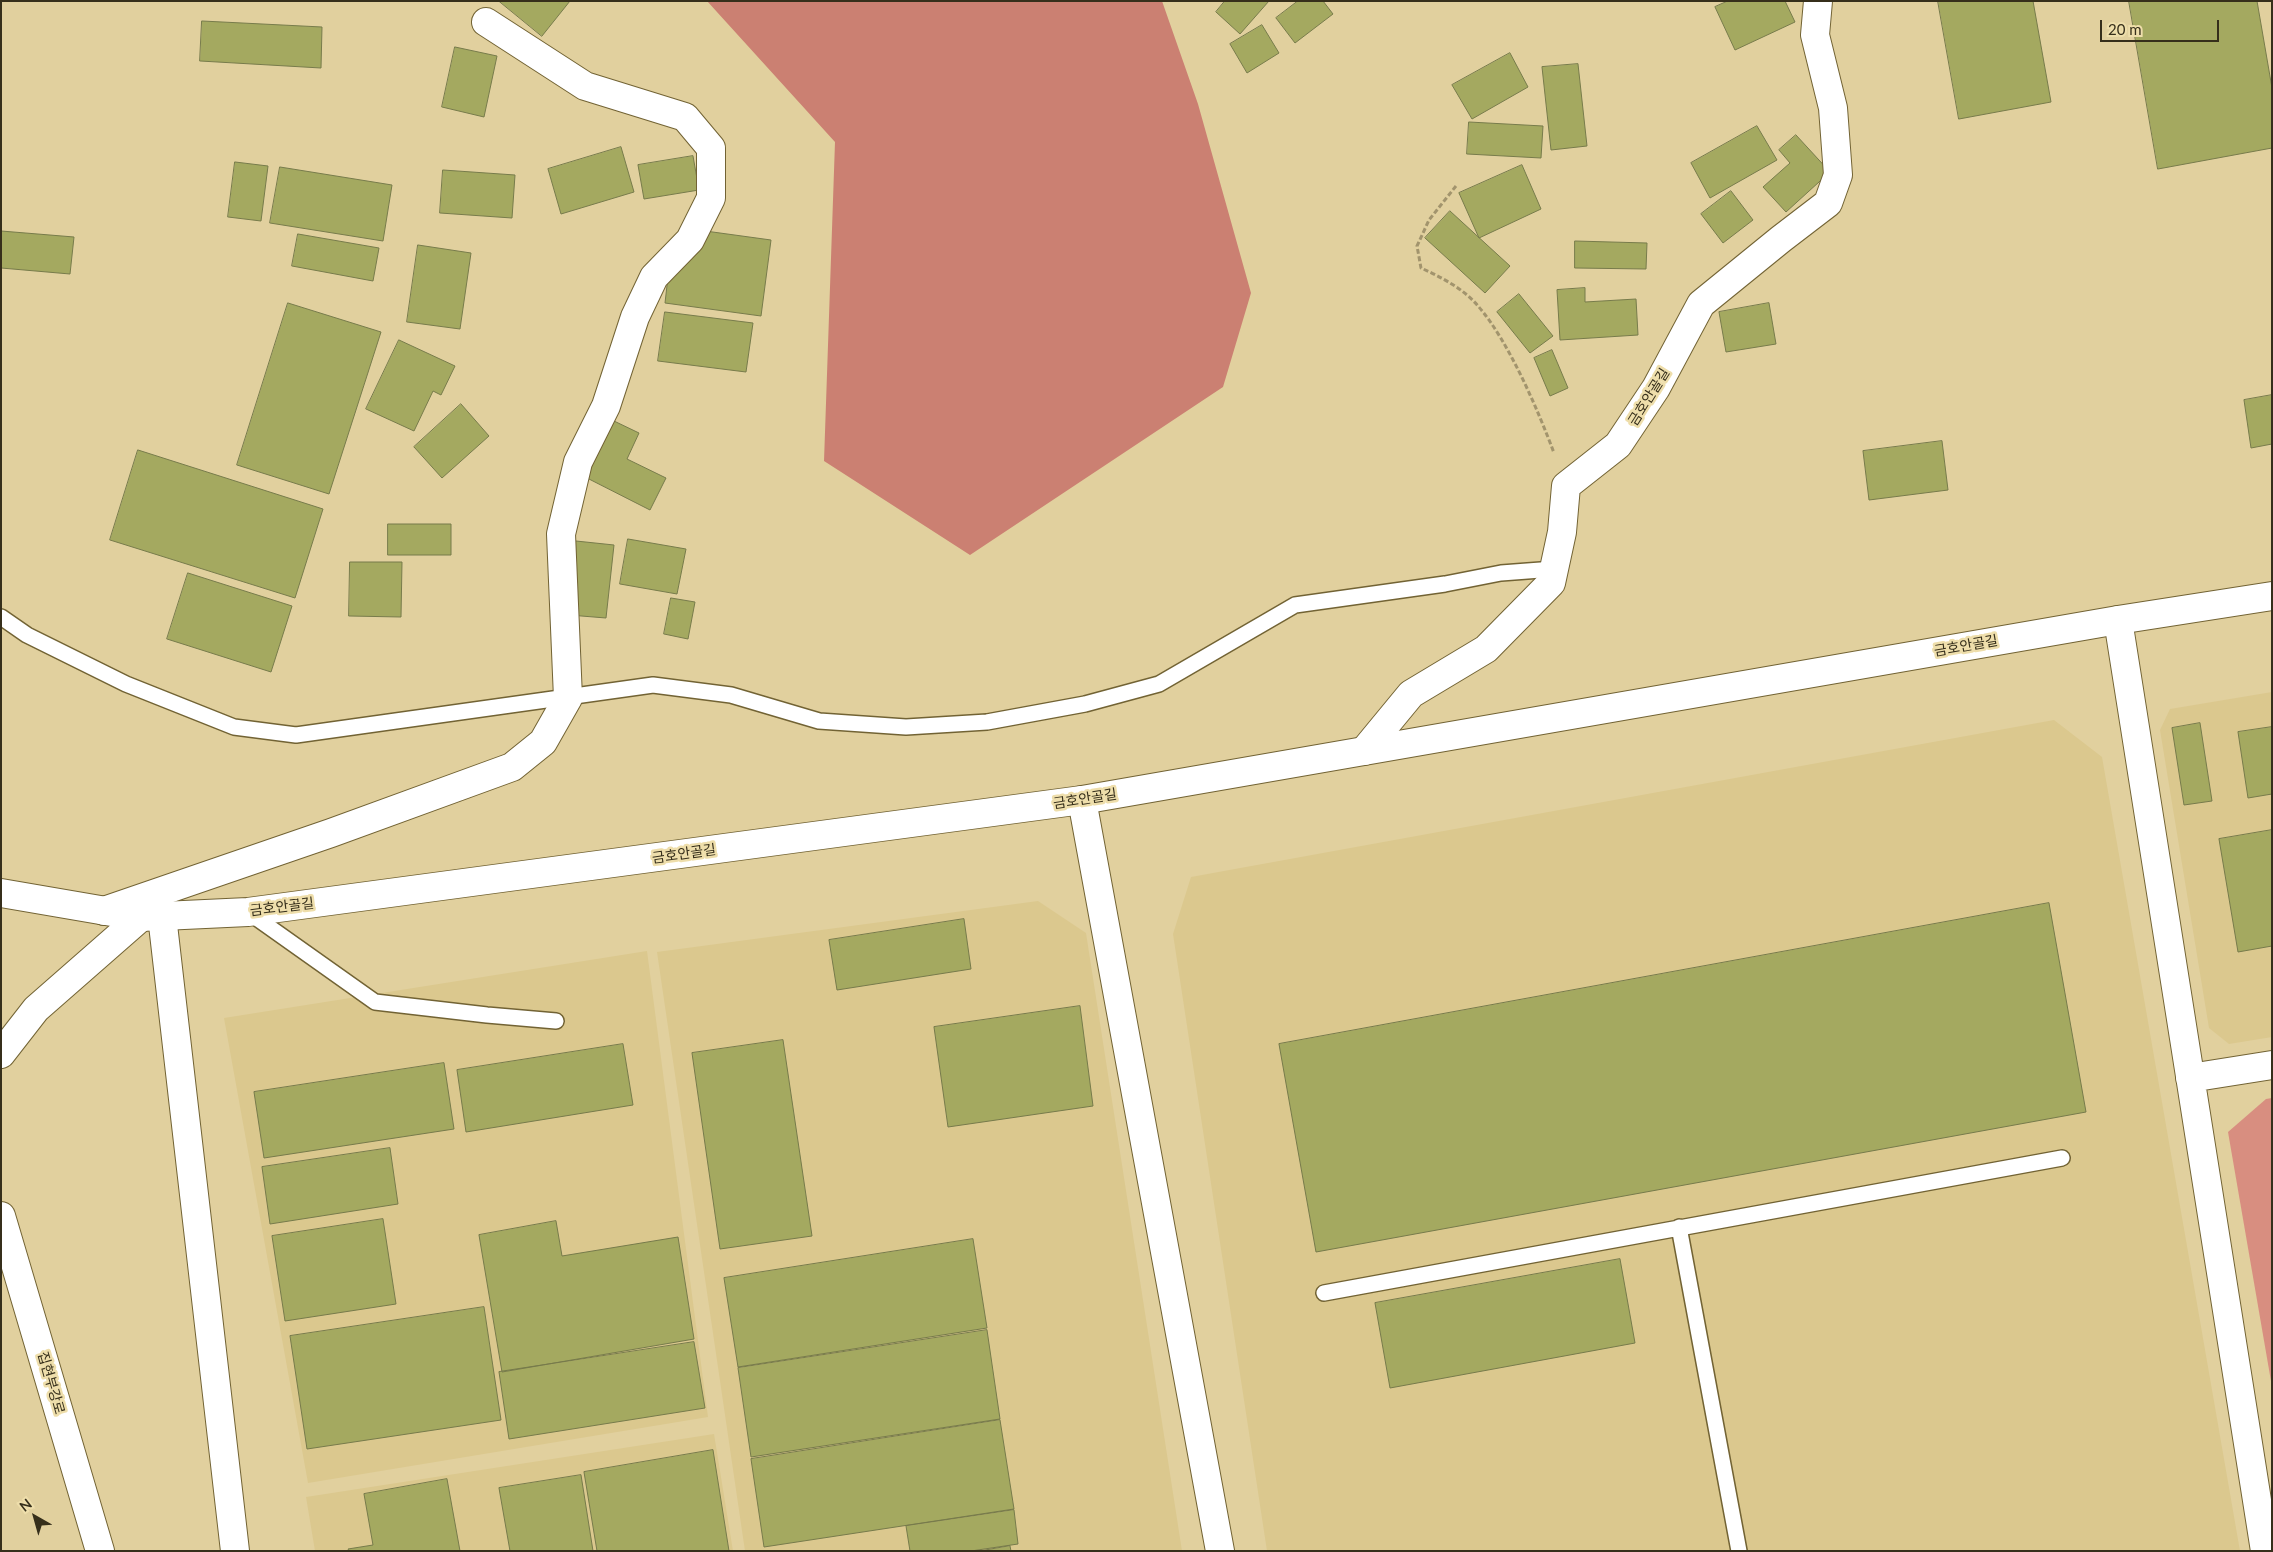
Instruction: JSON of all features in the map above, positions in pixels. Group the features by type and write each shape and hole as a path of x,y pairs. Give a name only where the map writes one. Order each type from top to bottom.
{"street":[{"name":"금호안골길","path":"1566,486 1618,445 1656,388 1701,304 1828,203 1838,175 1833,108 1815,34 1818,1"},
{"path":"104,911 512,767 542,742 568,698 561,534 578,462 606,406 636,317 654,277 690,240 711,198 711,148 685,117 585,86 486,22"},
{"path":"1364,751 1411,694 1486,650 1551,583 1562,532 1566,486"},
{"name":"금호안골길","path":"1,893 104,911 151,917 248,912 1082,800 2118,620 2272,596"},
{"path":"2118,620 2265,1551"},
{"path":"1082,800 1220,1551"},
{"path":"1,1054 36,1009 151,917"},
{"path":"151,917 235,1551"},
{"path":"2190,1078 2272,1065"},
{"name":"집현부강로","path":"1,1216 100,1551"}],"lane":[{"path":"1,617 27,635 126,684 234,727 296,735 653,685 731,695 819,721 906,727 987,722 1085,704 1158,684 1295,605 1446,584 1501,573 1554,569"},
{"path":"248,912 375,1002 556,1021"},
{"path":"1324,1293 2062,1158"},
{"path":"1679,1227 1740,1551"}],"path":[{"path":"1456,186 1429,220 1417,246 1421,268 1443,278 1478,305 1502,341 1540,416 1566,486"}],"shaded area":[{"path":"707,1 1162,1 1198,104 1251,293 1223,387 970,555 824,461 835,142"},
{"path":"2272,692 2272,1037 2229,1044 2209,1028 2160,730 2170,709"},
{"path":"2054,720 2102,757 2240,1551 1267,1551 1173,934 1191,877"},
{"path":"1038,901 1086,933 1182,1551 745,1551 657,952"},
{"path":"647,951 708,1417 308,1483 224,1018"},
{"path":"2272,1098 2272,1387 2228,1132 2266,1099"},
{"path":"714,1434 733,1551 315,1551 306,1497"}],"building":[{"path":"499,1 570,1 542,36"},
{"path":"1225,1 1269,1 1240,34 1216,12"},
{"path":"1298,1 1323,1 1333,14 1295,43 1276,18"},
{"path":"1728,1 1785,1 1795,22 1735,50 1715,7"},
{"path":"1938,1 2033,1 2051,102 1959,119"},
{"path":"2129,1 2257,1 2272,88 2272,148 2158,169"},
{"path":"202,21 322,27 321,68 200,61"},
{"path":"1262,25 1279,53 1247,73 1230,44"},
{"path":"455,47 497,56 484,117 442,107"},
{"path":"1510,53 1528,87 1472,119 1452,85"},
{"path":"1578,64 1587,146 1551,150 1542,67"},
{"path":"1469,122 1543,126 1541,158 1467,154"},
{"path":"1757,126 1777,160 1710,198 1691,163"},
{"path":"1796,135 1830,172 1786,212 1763,187 1790,163 1779,150"},
{"path":"621,147 634,192 561,214 548,169"},
{"path":"693,156 699,190 644,199 638,165"},
{"path":"235,162 268,166 261,221 228,217"},
{"path":"1522,165 1541,209 1479,238 1459,193"},
{"path":"280,167 392,185 383,241 270,223"},
{"path":"443,170 515,175 512,218 440,213"},
{"path":"1731,191 1753,220 1723,243 1701,214"},
{"path":"1450,211 1510,266 1485,293 1425,238"},
{"path":"698,230 771,240 761,316 665,303 668,277"},
{"path":"1,231 74,237 70,274 1,268"},
{"path":"298,234 379,248 373,281 292,266"},
{"path":"1575,241 1647,243 1646,269 1575,268"},
{"path":"418,245 471,253 460,329 407,322"},
{"path":"1585,288 1585,302 1636,299 1638,335 1560,340 1557,290"},
{"path":"1519,294 1553,336 1530,353 1497,312"},
{"path":"288,303 381,332 329,494 237,465"},
{"path":"1769,303 1776,344 1726,352 1719,312"},
{"path":"665,312 753,323 746,372 658,361"},
{"path":"399,340 455,366 441,395 433,391 414,431 366,409"},
{"path":"1552,350 1568,388 1550,396 1534,358"},
{"path":"2272,395 2272,444 2251,448 2244,400"},
{"path":"461,404 489,436 442,478 414,447"},
{"path":"614,421 639,433 627,459 666,478 650,510 585,477"},
{"path":"1942,441 1948,490 1869,500 1863,451"},
{"path":"138,450 323,509 295,598 110,540"},
{"path":"388,524 451,524 451,555 388,555"},
{"path":"628,539 686,549 677,594 620,584"},
{"path":"576,541 614,545 606,618 569,615"},
{"path":"350,562 402,562 401,617 349,616"},
{"path":"188,573 292,606 271,672 167,639"},
{"path":"671,598 695,602 688,639 664,634"},
{"path":"2200,723 2212,801 2184,805 2172,728"},
{"path":"2272,727 2272,794 2248,798 2238,732"},
{"path":"2272,830 2272,946 2238,952 2219,839"},
{"path":"2049,903 2086,1112 1316,1252 1279,1044"},
{"path":"964,919 971,969 837,990 829,940"},
{"path":"1080,1006 1093,1106 948,1127 934,1027"},
{"path":"783,1040 812,1236 720,1249 692,1053"},
{"path":"623,1044 633,1105 466,1132 457,1070"},
{"path":"444,1063 454,1129 264,1158 254,1092"},
{"path":"390,1148 398,1204 270,1224 262,1167"},
{"path":"383,1219 396,1304 285,1321 272,1236"},
{"path":"556,1221 562,1256 678,1237 694,1339 502,1372 479,1235"},
{"path":"973,1239 987,1328 738,1367 724,1278"},
{"path":"1620,1259 1635,1343 1390,1388 1375,1303"},
{"path":"484,1307 501,1420 307,1449 290,1336"},
{"path":"987,1330 1000,1419 751,1457 738,1368"},
{"path":"694,1342 705,1408 509,1439 499,1372"},
{"path":"1000,1420 1014,1509 764,1547 751,1459"},
{"path":"713,1450 729,1551 597,1551 584,1472"},
{"path":"581,1475 593,1551 510,1551 499,1488"},
{"path":"447,1479 460,1551 349,1551 348,1549 373,1545 364,1494"},
{"path":"1014,1510 1018,1544 971,1551 910,1551 906,1526"},
{"path":"1010,1546 1011,1551 980,1551"}]}
